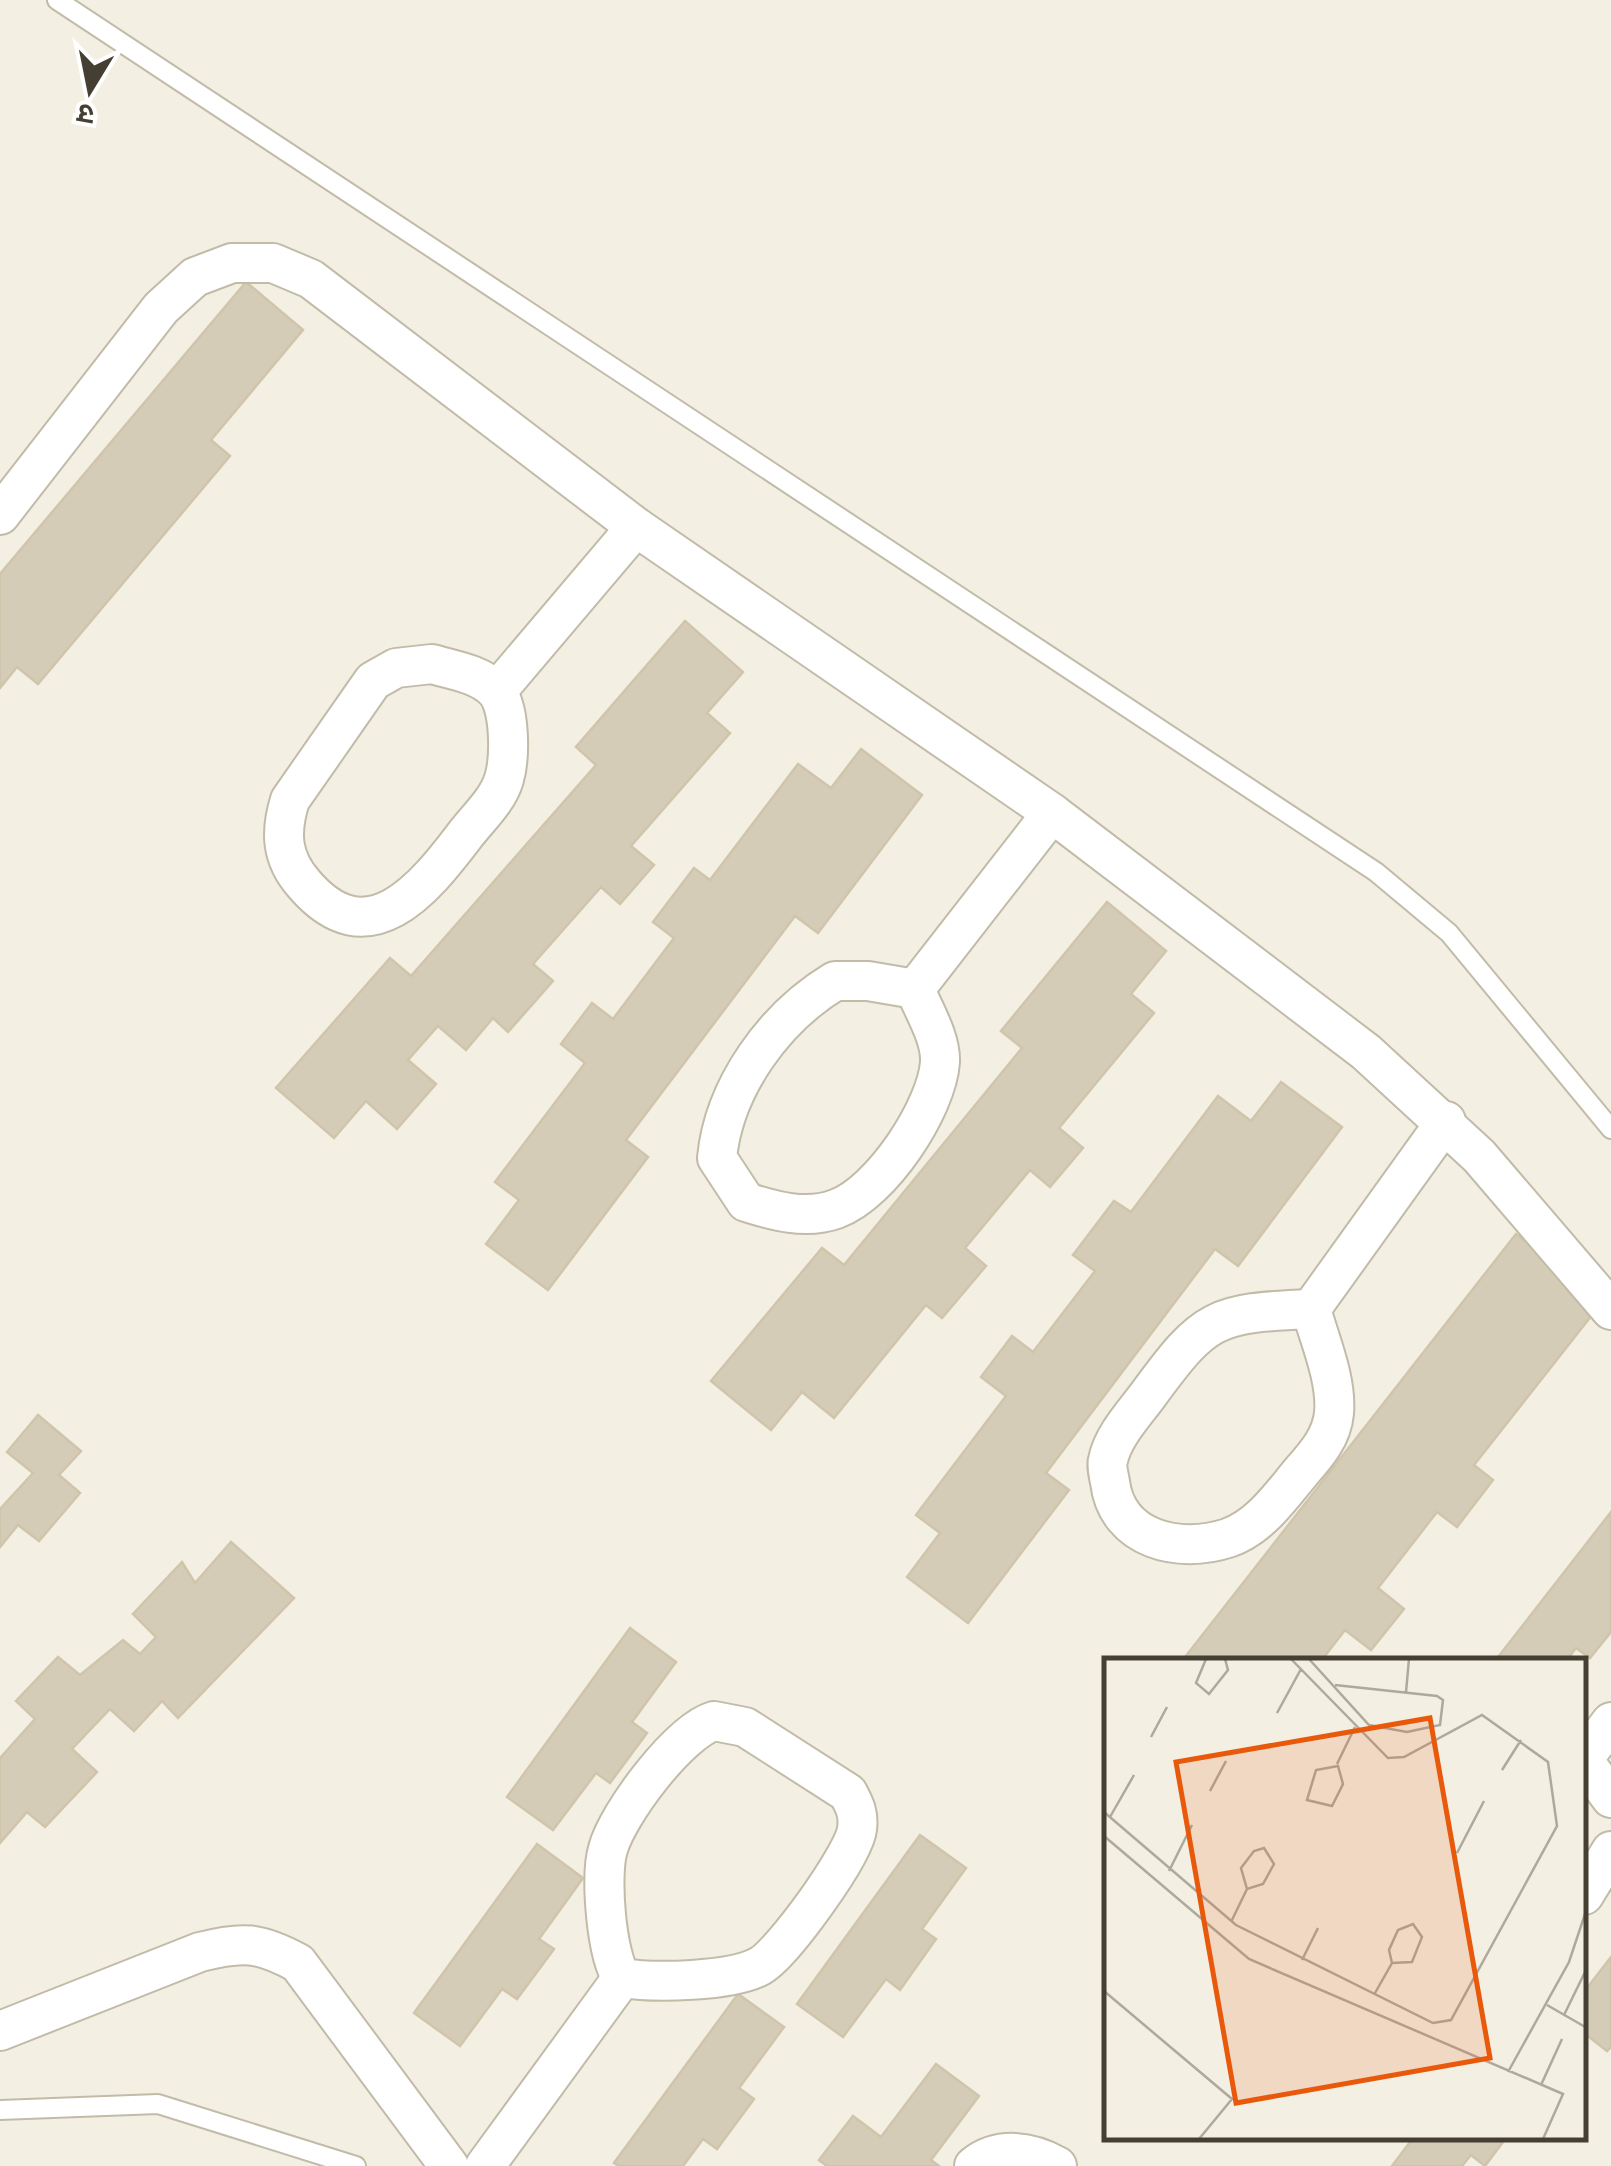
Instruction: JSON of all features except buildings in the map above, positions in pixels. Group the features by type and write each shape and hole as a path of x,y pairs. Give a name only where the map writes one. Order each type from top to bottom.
{"street":[{"path":"0,515 172,298 194,277 232,263 273,262 311,279 636,527 1052,813 1366,1052 1446,1121 1611,1310"},
{"path":"496,691 636,527"},
{"path":"432,664 476,677 496,691 504,709 506,745 505,777 496,795 424,889 398,909 367,916 330,910 295,873 284,852 283,822 299,780 373,680 396,668 432,664"},
{"path":"915,990 1052,813"},
{"path":"868,980 915,990 941,1058 937,1082 910,1139 860,1196 836,1209 802,1214 746,1202 716,1158 726,1108 762,1048 810,996 835,982 868,980"},
{"path":"1311,1310 1446,1121"},
{"path":"1311,1310 1332,1387 1334,1415 1324,1444 1313,1458 1266,1514 1230,1537 1190,1544 1162,1542 1130,1529 1112,1498 1107,1461 1120,1434 1188,1340 1210,1324 1242,1312 1311,1310"},
{"path":"714,1721 745,1727 848,1793 858,1810 853,1843 778,1952 759,1967 733,1975 622,1978 612,1952 604,1874 607,1853 615,1828 687,1734 714,1721"},
{"path":"1586,1757 1611,1722"},
{"path":"1586,1763 1611,1798"},
{"path":"1586,1892 1611,1850"},
{"path":"0,2031 200,1952 234,1943 266,1946 298,1963 449,2166"},
{"path":"485,2166 622,1978"},
{"path":"974,2166 1006,2152 1040,2156 1057,2166"}],"lane":[{"path":"57,0 1376,872 1449,934 1611,1129"},
{"path":"0,2110 158,2104 356,2166"}]}
